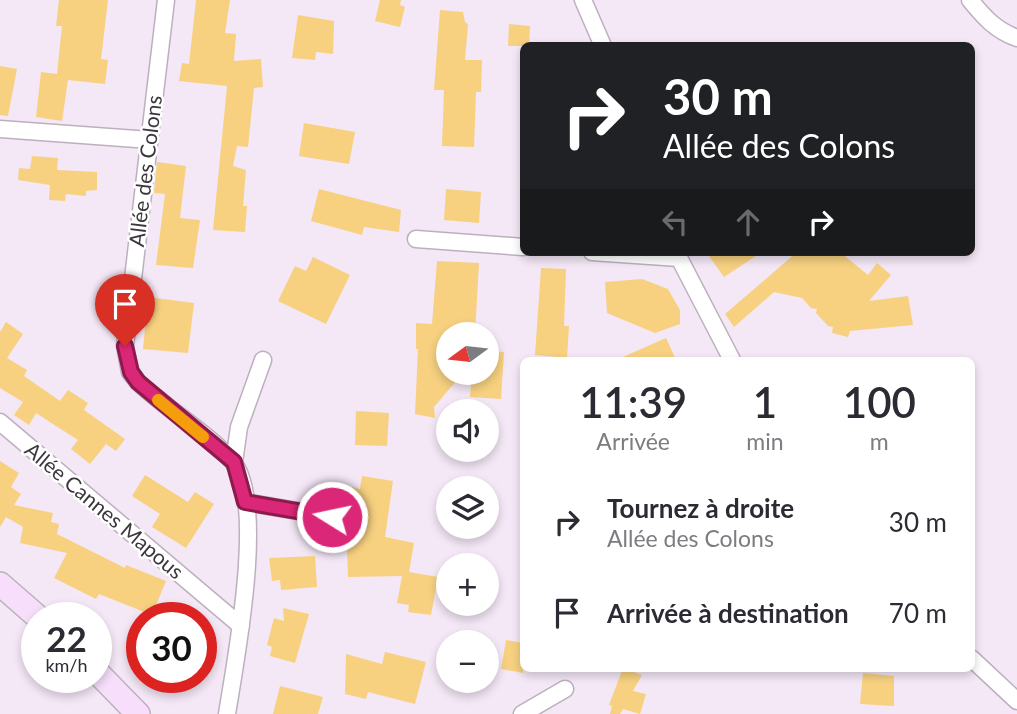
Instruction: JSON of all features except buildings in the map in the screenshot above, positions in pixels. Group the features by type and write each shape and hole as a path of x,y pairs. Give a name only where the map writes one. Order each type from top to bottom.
{"main road":[{"path":"0,584 21,602"},
{"path":"112,687 138,714"}],"street":[{"name":"Allée des Colons","path":"166,0 125,346 127,359 138,382 234,462"},
{"path":"583,0 601,42"},
{"path":"970,0 986,20 1002,33 1017,38"},
{"path":"0,129 150,140"},
{"path":"416,239 520,247"},
{"path":"679,256 730,357"},
{"path":"227,714 240,626 249,530 245,502 234,462 239,427 263,360"},
{"name":"Allée Cannes Mapous","path":"0,422 240,626"},
{"path":"245,502 332,517"},
{"path":"975,662 1017,701"},
{"path":"522,714 565,689"}],"slow traffic":[{"path":"158,400 203,437"}],"route":[{"path":"125,346 131,372 138,382 234,462 245,502 332,517"}]}
